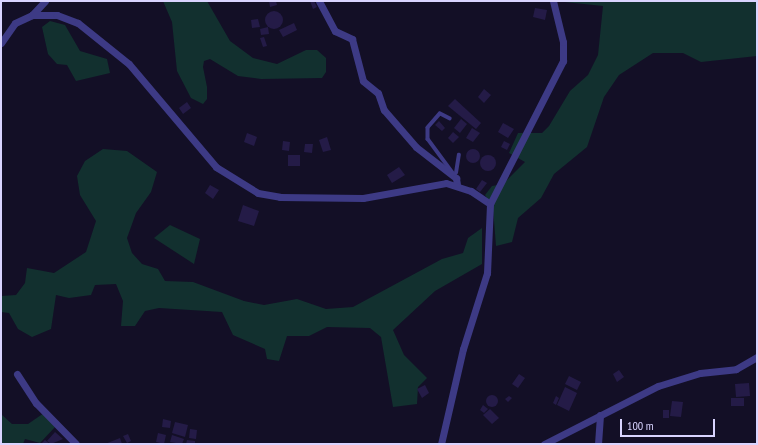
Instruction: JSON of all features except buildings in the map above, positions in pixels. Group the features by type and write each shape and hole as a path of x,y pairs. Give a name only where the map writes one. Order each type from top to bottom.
{"street":[{"path":"1,43 15,23 32,15 45,1"},
{"path":"319,1 335,31 352,39 363,81 378,93 384,110 416,147 490,204"},
{"path":"441,444 464,349 487,273 490,204 563,61 563,42 553,1"},
{"path":"32,15 57,15 78,23 111,46 200,151 244,187 280,198 340,199 381,197 456,178"},
{"path":"544,444 658,386 700,373 736,369 757,357"},
{"path":"17,374 36,403 76,444"},
{"path":"598,444 600,415"}],"lane":[{"path":"450,119 440,114 428,128 428,139 456,178"},
{"path":"456,178 459,155"}],"green space":[{"path":"163,1 207,1 230,41 253,58 277,64 306,50 317,50 326,58 326,72 322,78 261,79 238,76 210,59 204,61 203,67 207,87 207,99 203,104 191,98 177,71 172,22"},
{"path":"555,1 757,1 757,56 701,62 683,53 653,53 619,75 604,97 587,147 554,174 541,198 518,218 512,242 496,246 493,208 485,195 492,186 503,184 525,162 509,153 518,133 542,133 549,126 570,91 588,75 598,55 603,6"},
{"path":"50,21 65,25 80,51 107,59 110,73 76,81 67,65 57,64 48,54 42,27"},
{"path":"103,149 127,151 157,172 151,192 136,213 127,238 132,253 142,264 158,269 165,281 193,282 244,301 264,305 297,299 326,309 353,307 442,259 463,253 468,238 482,228 482,264 435,291 393,330 404,355 427,378 418,387 417,404 393,407 381,337 370,328 327,327 309,336 287,336 279,361 267,359 265,349 233,335 222,312 159,308 145,311 135,326 121,326 123,301 116,284 95,285 91,295 69,298 56,295 51,329 32,337 18,329 9,313 1,312 1,296 16,295 25,283 27,268 54,273 86,252 96,221 80,195 77,176 85,161"},
{"path":"170,225 200,239 194,264 154,238"},
{"path":"44,413 56,426 40,443 25,439 23,444 1,444 1,414 12,424 28,424"}]}
